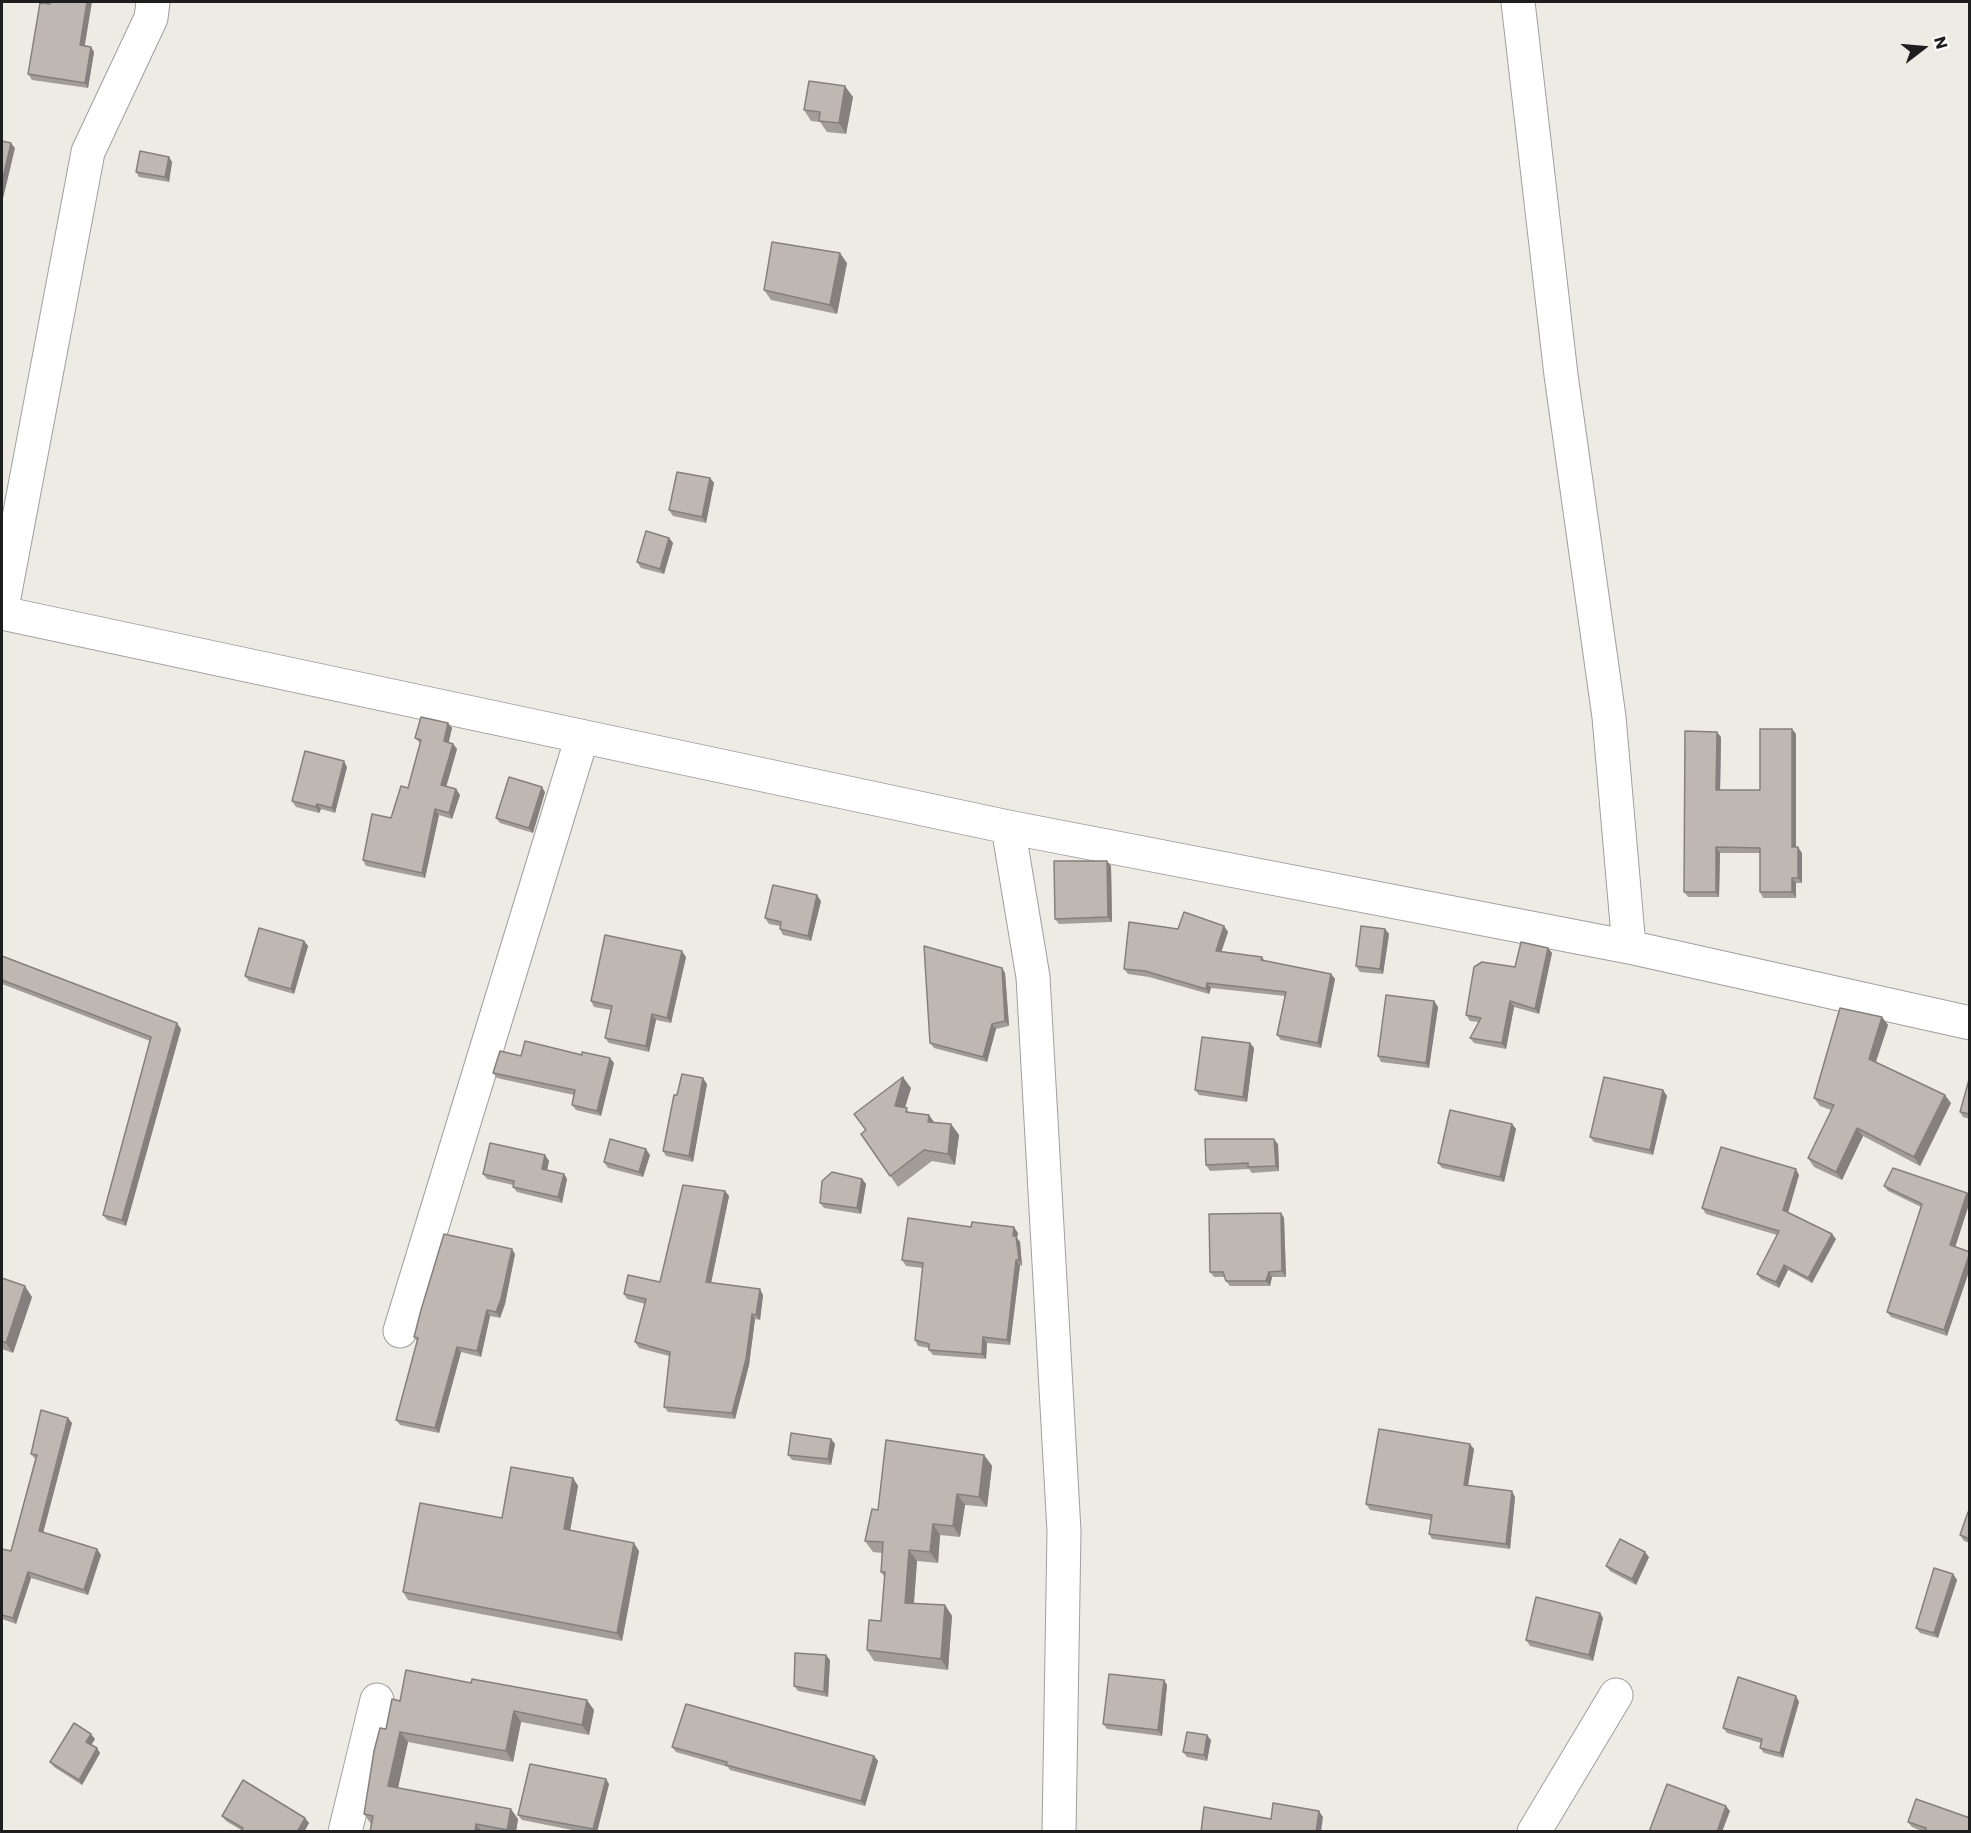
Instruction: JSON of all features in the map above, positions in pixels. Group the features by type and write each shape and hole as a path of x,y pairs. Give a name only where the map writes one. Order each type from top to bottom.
{"street":[{"path":"153,2 151,18 88,152 2,611 1008,827 1629,947 1970,1023"},
{"path":"1518,2 1561,375 1609,717 1629,947"},
{"path":"400,1331 582,737"},
{"path":"1008,827 1033,977 1063,1507 1059,1832"},
{"path":"1534,1832 1616,1695"},
{"path":"345,1832 377,1701"}],"building":[{"path":"50,2 87,2 80,45 91,47 85,83 28,74 40,3 50,4"},
{"path":"809,81 845,86 839,123 819,121 820,112 804,110"},
{"path":"2,141 11,143 2,182"},
{"path":"140,151 169,157 165,177 136,172"},
{"path":"772,242 840,253 830,305 764,290"},
{"path":"677,472 710,478 702,517 669,510"},
{"path":"646,531 669,538 660,569 637,562"},
{"path":"421,717 448,723 444,741 453,744 441,785 456,789 449,813 435,809 422,873 363,860 372,814 391,818 401,786 408,788 421,740 415,738"},
{"path":"1760,729 1792,729 1792,847 1798,847 1798,878 1792,878 1792,892 1760,892 1760,848 1716,847 1716,892 1684,892 1685,731 1717,732 1716,790 1760,790"},
{"path":"305,751 344,761 332,808 292,801"},
{"path":"509,777 542,787 529,828 496,818"},
{"path":"1054,861 1107,861 1108,917 1055,919"},
{"path":"773,885 817,895 808,936 780,929 781,922 765,918"},
{"path":"1184,912 1224,926 1216,951 1262,957 1261,960 1331,974 1318,1043 1277,1035 1286,992 1207,983 1206,989 1145,971 1124,969 1129,922 1178,929"},
{"path":"1361,926 1385,929 1380,969 1356,966"},
{"path":"259,928 304,941 291,989 245,976"},
{"path":"605,935 682,951 667,1018 652,1014 646,1046 605,1038 612,1006 591,1001"},
{"path":"1521,942 1548,948 1535,1009 1510,1001 1502,1043 1470,1038 1481,1018 1466,1015 1474,967 1482,962 1515,967"},
{"path":"924,946 1002,968 1005,1021 992,1024 983,1057 930,1043"},
{"path":"2,956 177,1023 122,1220 103,1215 151,1037 2,980"},
{"path":"1386,995 1434,1001 1426,1063 1378,1056"},
{"path":"1840,1008 1882,1017 1869,1059 1945,1095 1914,1157 1857,1128 1836,1172 1808,1158 1834,1105 1814,1098"},
{"path":"1202,1037 1250,1043 1243,1097 1195,1090"},
{"path":"525,1041 582,1055 582,1052 610,1058 597,1111 572,1105 575,1090 493,1073 500,1051 521,1056"},
{"path":"682,1074 703,1078 689,1156 663,1151 674,1095 677,1095"},
{"path":"1970,1076 1970,1114 1960,1112"},
{"path":"903,1077 895,1106 907,1108 906,1112 929,1115 928,1122 951,1124 948,1154 924,1150 890,1176 861,1134 866,1130 854,1114"},
{"path":"1604,1077 1663,1090 1650,1150 1590,1137"},
{"path":"1450,1110 1512,1124 1500,1177 1438,1163"},
{"path":"610,1139 646,1149 639,1172 604,1162"},
{"path":"1205,1139 1274,1139 1276,1166 1248,1167 1248,1163 1206,1165"},
{"path":"490,1143 545,1155 542,1169 564,1174 558,1197 513,1187 514,1181 483,1174"},
{"path":"1721,1147 1796,1169 1783,1210 1832,1234 1808,1278 1784,1265 1776,1282 1757,1274 1779,1231 1702,1208"},
{"path":"1893,1168 1967,1193 1950,1245 1970,1252 1944,1330 1887,1312 1922,1204 1884,1186"},
{"path":"832,1172 862,1179 857,1208 820,1203 822,1181"},
{"path":"683,1185 725,1191 706,1282 760,1289 756,1315 752,1314 746,1359 732,1413 664,1407 670,1352 635,1342 646,1299 624,1294 628,1275 660,1282"},
{"path":"1281,1213 1282,1271 1269,1272 1266,1281 1226,1281 1223,1272 1210,1272 1209,1214"},
{"path":"908,1218 971,1227 972,1222 1014,1227 1013,1236 1016,1236 1019,1260 1016,1260 1007,1340 983,1337 982,1354 929,1350 929,1344 915,1340 923,1263 902,1260"},
{"path":"444,1234 512,1249 501,1299 496,1312 487,1310 477,1351 457,1347 435,1428 396,1420 418,1338 414,1337"},
{"path":"2,1278 25,1286 6,1343 2,1341"},
{"path":"41,1410 68,1418 39,1531 97,1549 84,1590 28,1572 13,1618 2,1615 2,1549 11,1551 37,1455 31,1454"},
{"path":"1379,1429 1470,1444 1464,1485 1512,1491 1506,1544 1429,1534 1432,1515 1366,1504"},
{"path":"791,1433 831,1439 828,1459 788,1455"},
{"path":"886,1440 984,1455 979,1497 957,1494 953,1526 933,1524 930,1552 909,1550 905,1603 945,1605 941,1659 867,1650 869,1620 881,1621 885,1572 881,1572 883,1542 865,1541 872,1509 878,1510"},
{"path":"511,1467 573,1478 564,1529 634,1543 617,1633 403,1592 420,1503 502,1518"},
{"path":"1968,1512 1970,1513 1970,1539 1960,1535"},
{"path":"1620,1539 1645,1552 1632,1579 1606,1566"},
{"path":"1934,1568 1953,1574 1934,1633 1916,1628"},
{"path":"1536,1597 1600,1613 1589,1655 1526,1640"},
{"path":"795,1653 826,1655 824,1692 794,1686"},
{"path":"406,1670 471,1683 472,1679 587,1700 582,1725 514,1711 506,1751 400,1732 388,1786 511,1809 507,1830 476,1824 475,1832 370,1832 373,1816 364,1814 374,1751 380,1728 386,1729 392,1699 400,1701"},
{"path":"1109,1674 1164,1680 1158,1730 1103,1724"},
{"path":"1738,1677 1796,1696 1780,1753 1760,1748 1762,1739 1723,1728"},
{"path":"686,1704 874,1756 861,1801 726,1765 727,1762 672,1747"},
{"path":"74,1723 91,1734 86,1742 97,1748 79,1780 50,1762"},
{"path":"1187,1732 1207,1735 1204,1755 1183,1752"},
{"path":"530,1764 606,1779 593,1829 518,1815"},
{"path":"243,1780 305,1818 297,1832 241,1832 243,1828 222,1816"},
{"path":"1667,1784 1726,1806 1717,1832 1649,1832"},
{"path":"1916,1799 1970,1818 1969,1832 1925,1832 1926,1828 1908,1822"},
{"path":"1273,1803 1319,1811 1316,1832 1201,1832 1204,1807 1271,1819"}]}
